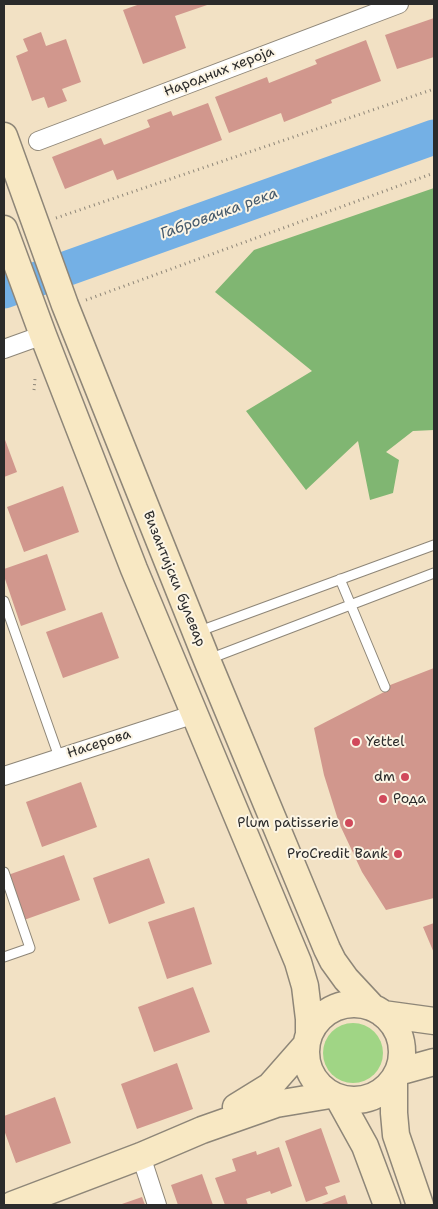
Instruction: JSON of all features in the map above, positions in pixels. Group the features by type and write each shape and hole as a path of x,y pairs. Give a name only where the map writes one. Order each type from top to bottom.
{"street":[{"name":"Народних хероја","path":"38,141 399,4"},
{"name":"Византијски булевар","path":"4,136 38,233 75,303 196,633 333,961 346,979 378,1011"},
{"path":"6,236 134,569 298,962 305,986 309,1019 306,1060 310,1074 318,1086 335,1097 352,1101 370,1098 386,1089 396,1076 434,1062"},
{"path":"4,348 39,325"},
{"name":"Насерова","path":"4,776 195,714"},
{"path":"202,1130 226,1112 270,1086 307,1040 315,1023 335,1007 361,1004 378,1011 434,1021"},
{"path":"378,1011 394,1026 401,1040 402,1056 396,1076 394,1113 396,1135 420,1205"},
{"path":"12,1205 141,1156 202,1130 276,1104 335,1097"},
{"path":"335,1097 365,1146 387,1205"},
{"path":"141,1156 158,1205"}],"lane":[{"path":"196,633 434,545"},
{"path":"207,660 434,573"},
{"path":"340,579 385,687"},
{"path":"4,601 59,757"},
{"path":"4,872 30,948 4,957"}],"path":[{"path":"62,216 434,89"},
{"path":"75,303 434,173"}],"green space":[{"path":"434,188 434,430 413,431 386,452 399,460 393,493 370,500 358,441 306,490 246,411 312,371 215,292 254,250"},
{"path":"347,1023 359,1023 375,1031 381,1041 383,1053 381,1065 375,1075 359,1083 347,1083 331,1075 323,1059 323,1047 331,1031"}],"building":[{"path":"140,4 210,4 175,16 186,48 143,64 123,10"},
{"path":"434,18 434,57 397,69 385,35"},
{"path":"41,32 46,46 66,39 81,82 62,89 67,101 48,108 44,97 32,101 16,56 28,51 23,39"},
{"path":"366,40 381,81 331,100 332,103 284,122 281,113 229,133 215,97 267,77 269,83 317,64 315,60"},
{"path":"208,103 222,140 117,180 113,170 65,189 52,157 101,138 104,145 150,127 147,120 171,111 173,116"},
{"path":"4,437 17,472 4,477"},
{"path":"63,486 79,532 24,552 7,507"},
{"path":"47,554 66,610 21,626 4,576 4,569"},
{"path":"102,612 119,658 63,678 46,632"},
{"name":"Рода","path":"434,668 434,898 386,910 362,872 339,823 324,775 314,728 386,691 385,687"},
{"path":"81,782 97,827 42,847 26,802"},
{"path":"64,855 80,900 24,920 8,875"},
{"path":"149,858 165,903 109,924 93,878"},
{"path":"194,907 212,964 167,979 148,922"},
{"path":"434,923 434,953 423,927"},
{"path":"193,987 210,1032 154,1052 138,1007"},
{"path":"177,1063 193,1109 137,1129 121,1084"},
{"path":"55,1097 71,1143 16,1163 4,1130 4,1116"},
{"path":"321,1128 340,1182 325,1187 328,1194 306,1202 285,1141"},
{"path":"279,1147 292,1186 271,1194 270,1191 246,1199 248,1205 225,1205 215,1178 236,1171 232,1159 256,1151 257,1155"},
{"path":"202,1174 213,1205 178,1205 171,1185"},
{"path":"345,1195 348,1205 319,1205"},
{"path":"142,1197 145,1205 119,1205"}],"waterway":[{"name":"Габровачка река","path":"4,291 434,137"}],"place":[{"name":"Yettel","path":"356,742"},
{"name":"dm","path":"405,777"},
{"name":"Рода","path":"383,799"},
{"name":"Plum patisserie","path":"349,823"},
{"name":"ProCredit Bank","path":"398,854"}]}
